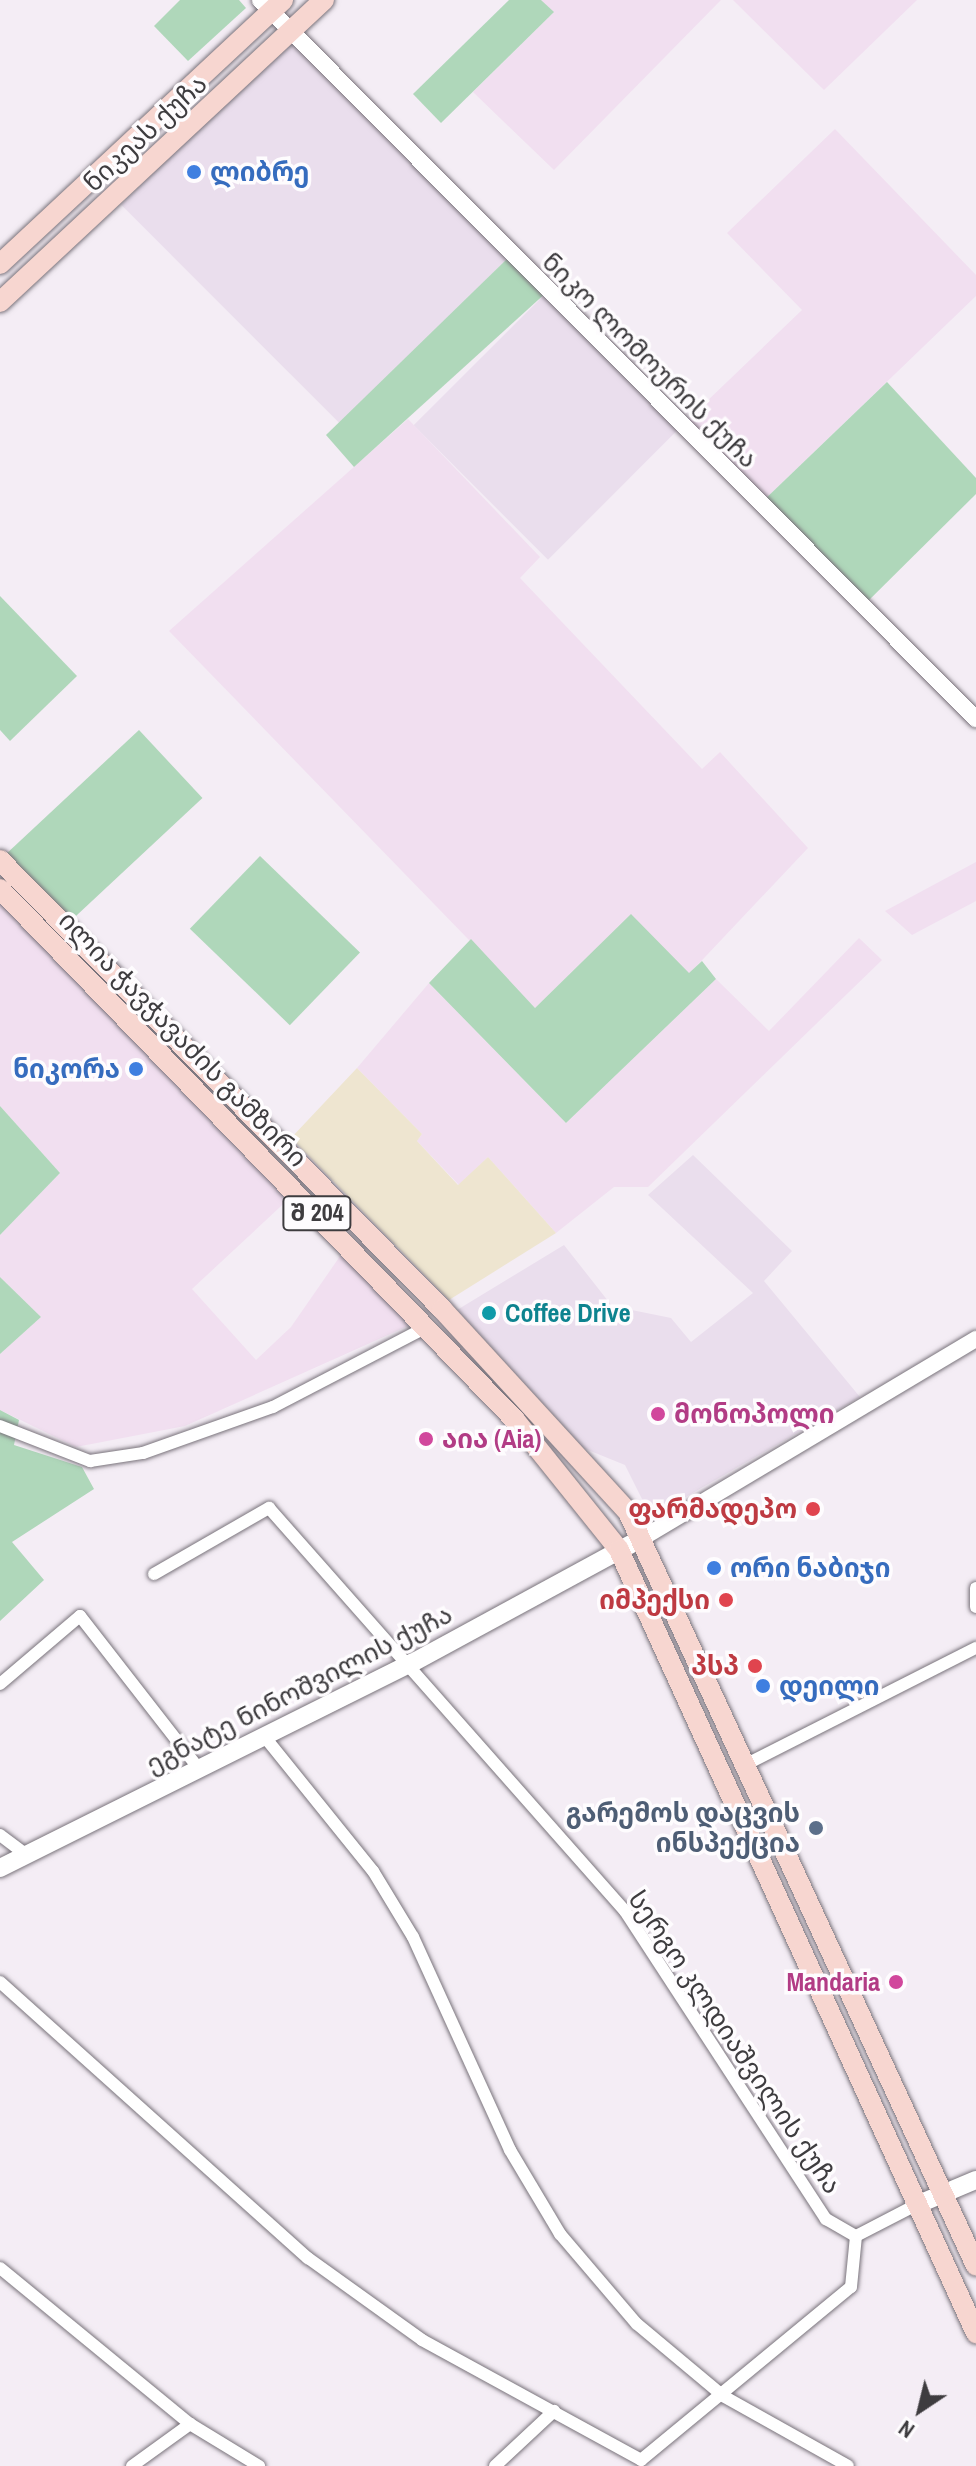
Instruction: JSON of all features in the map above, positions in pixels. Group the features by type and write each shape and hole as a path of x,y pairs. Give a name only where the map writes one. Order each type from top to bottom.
{"main road":[{"name":"ნიკეას ქუჩა","path":"0,302 293,33 324,0"},
{"name":"ნიკეას ქუჩა","path":"0,264 271,4"},
{"name":"ილია ჭავჭავაძის გამზირი","path":"0,860 442,1309 644,1537 976,2266"},
{"name":"ილია ჭავჭავაძის გამზირი","path":"0,889 515,1420 619,1550 757,1843 914,2206 976,2333"},
{"name":"ეგნატე ნინოშვილის ქუჩა","path":"0,1868 412,1663 644,1537"},
{"path":"914,2206 976,2180"}],"street":[{"name":"ნიკო ლომოურის ქუჩა","path":"271,4 293,33 976,719"},
{"path":"0,1426 90,1461 143,1453 273,1407 427,1327"},
{"path":"644,1537 976,1339"},
{"name":"სერგო კლდიაშვილის ქუჩა","path":"154,1574 269,1508 412,1663 497,1772 625,1911 826,2219 856,2236"},
{"path":"976,1588 976,1607"},
{"path":"0,1684 80,1616 199,1769"},
{"path":"747,1764 976,1648"},
{"path":"264,1736 373,1871 405,1924 510,2150 560,2234 637,2324 723,2396 848,2466"},
{"path":"0,1835 25,1854"},
{"path":"0,1982 308,2258 422,2340 641,2460 723,2396 851,2287 856,2236 914,2206"},
{"path":"0,2268 190,2424 259,2466"},
{"path":"495,2466 554,2411"},
{"path":"132,2466 190,2424"}],"shaded area":[{"path":"541,0 721,0 554,170 473,92 553,13"},
{"path":"733,0 917,0 824,90"},
{"path":"293,33 513,253 341,425 121,205"},
{"path":"835,129 976,275 976,296 759,505 681,426 802,310 727,233"},
{"path":"548,291 682,425 548,560 414,425"},
{"path":"408,419 540,557 520,578 702,769 720,752 808,848 689,974 631,915 535,1008 169,631"},
{"path":"976,862 976,901 912,935 885,911"},
{"path":"0,897 294,1194 192,1289 256,1360 291,1327 345,1249 417,1322 185,1426 76,1447 0,1410 0,1354 41,1317 0,1277 0,1235 60,1173 0,1106"},
{"path":"859,938 882,960 648,1187 614,1187 556,1233 488,1157 459,1185 417,1141 422,1134 357,1068 429,983 566,1123 716,979 769,1031"},
{"path":"357,1068 422,1134 417,1141 458,1185 488,1157 556,1233 449,1300 291,1138"},
{"path":"693,1155 792,1251 764,1281 860,1397 651,1517 625,1465 583,1448 457,1310 564,1245 612,1306 671,1318 691,1342 753,1293 648,1195"}],"green space":[{"path":"180,0 239,0 246,8 188,61 154,26"},
{"path":"509,0 541,0 554,12 441,123 413,94"},
{"path":"512,254 548,291 354,467 326,435"},
{"path":"887,382 976,478 976,494 861,608 759,505"},
{"path":"0,596 77,676 10,741 0,730"},
{"path":"139,730 202,798 70,921 7,853"},
{"path":"260,856 360,953 290,1025 190,929"},
{"path":"631,914 689,973 702,961 716,979 566,1123 429,983 471,939 535,1008"},
{"path":"0,1106 60,1173 0,1235"},
{"path":"0,1277 41,1317 0,1354"},
{"path":"0,1410 19,1420 14,1445 82,1467 94,1489 12,1542 44,1580 0,1621"}],"place":[{"name":"ლიბრე","path":"194,172"},
{"name":"ნიკორა","path":"136,1069"},
{"name":"Coffee Drive","path":"489,1313"},
{"name":"მონოპოლი","path":"658,1414"},
{"name":"აია (Aia)","path":"426,1439"},
{"name":"ფარმადეპო","path":"813,1509"},
{"name":"ორი ნაბიჯი","path":"714,1568"},
{"name":"იმპექსი","path":"726,1600"},
{"name":"პსპ","path":"755,1666"},
{"name":"დეილი","path":"763,1686"},
{"name":"გარემოს დაცვის ინსპექცია","path":"816,1828"},
{"name":"Mandaria","path":"896,1982"}]}
